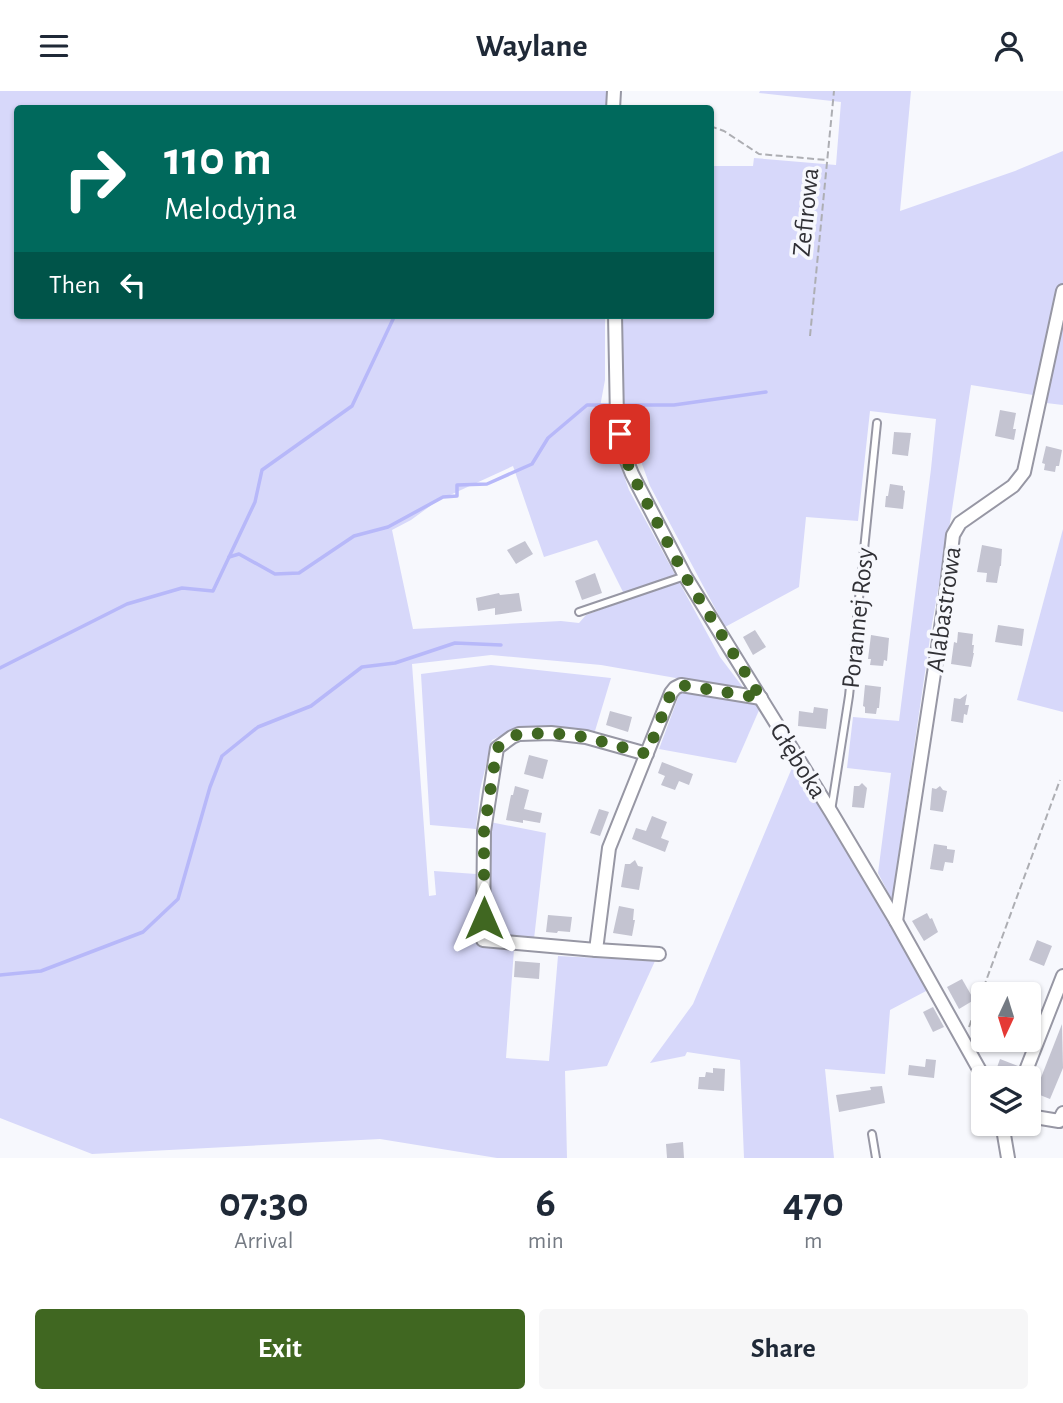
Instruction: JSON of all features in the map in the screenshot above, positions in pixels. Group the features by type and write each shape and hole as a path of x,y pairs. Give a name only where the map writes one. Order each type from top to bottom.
{"street":[{"name":"Alabastrowa","path":"896,921 953,535 960,523 1013,486 1024,472 1063,291"},
{"name":"Głęboka","path":"615,319 617,419 622,449 632,474 685,576 896,921 977,1066"},
{"path":"596,950 609,848 671,693 681,685 761,698"},
{"path":"647,754 586,737 551,733 519,734 497,748 484,831 483,940 659,954"},
{"path":"1028,1066 1063,976"},
{"path":"1041,1118 1059,1121 1063,1113"},
{"path":"1005,1136 1008,1158"}],"lane":[{"name":"Porannej Rosy","path":"831,812 849,696 877,423"},
{"path":"579,612 685,576"},
{"path":"872,1134 876,1158"}],"path":[{"name":"Zefirowa","path":"810,336 834,91"},
{"path":"714,127 759,154 827,160"},
{"path":"963,1041 1060,780"}],"shaded area":[{"path":"0,91 608,91 607,105 14,105 14,319 605,319 605,380 600,407 629,490 720,657 745,690 601,665 491,655 412,664 429,896 436,895 434,871 490,875 490,822 546,833 534,939 515,936 506,1058 549,1061 558,956 655,961 607,1066 565,1071 567,1158 497,1158 380,1139 92,1154 0,1118","holes":["513,466 544,557 597,540 627,600 586,615 579,623 561,621 413,629 392,530 437,501"]},
{"path":"911,91 900,211 1015,171 1063,151 1063,405 1046,403 1033,395 971,385 932,624 892,900 878,873 891,773 847,768 853,717 899,721 936,419 870,411 858,521 806,517 799,587 725,627 650,486 622,409 622,319 714,319 714,166 753,166 754,158 836,165 841,102 759,93"},
{"path":"1063,529 1063,712 1017,700"},
{"path":"491,665 611,678 595,731 521,726 492,740 480,790 476,829 430,825 421,674"},
{"path":"685,691 757,705 760,708 736,763 659,749 679,695"},
{"path":"794,763 928,990 890,1010 885,1074 825,1069 834,1158 744,1158 740,1060 687,1052 685,1056 650,1063 693,1004"}],"building":[{"path":"1000,410 1016,413 1014,440 995,436"},
{"path":"894,432 911,433 908,456 892,454"},
{"path":"1046,446 1062,450 1055,472 1044,470 1045,464 1042,463"},
{"path":"890,484 903,486 903,509 885,507"},
{"path":"525,541 533,554 516,564 507,550"},
{"path":"982,545 1002,549 997,583 986,582 987,573 977,572"},
{"path":"595,573 602,593 582,600 575,581"},
{"path":"499,593 519,593 522,611 495,615 495,608 478,611 476,598"},
{"path":"998,625 1024,629 1022,646 995,642"},
{"path":"755,630 766,647 753,655 743,637"},
{"path":"958,632 973,634 974,653 971,667 951,664"},
{"path":"871,635 889,638 887,661 884,660 883,666 870,665 871,659 868,659"},
{"path":"865,685 881,687 876,714 865,713"},
{"path":"967,694 965,705 969,705 963,723 951,721 954,698 960,699"},
{"path":"814,707 828,709 826,729 798,726 799,711 813,713"},
{"path":"610,711 632,717 628,732 606,725"},
{"path":"529,755 548,760 543,779 524,774"},
{"path":"662,762 693,774 689,785 679,781 675,790 661,785 665,776 658,773"},
{"path":"862,783 867,788 864,808 852,807 854,786"},
{"path":"515,786 529,790 524,809 542,813 540,823 506,820"},
{"path":"940,786 947,791 943,812 930,810 932,788"},
{"path":"599,809 609,812 600,836 590,833"},
{"path":"652,816 667,822 661,838 669,841 665,852 632,839 636,828 646,831"},
{"path":"934,844 955,850 953,863 945,862 943,871 930,869"},
{"path":"635,860 638,866 643,867 639,890 621,887 625,864"},
{"path":"619,906 634,909 632,936 613,933"},
{"path":"927,913 938,932 924,941 912,921"},
{"path":"548,915 572,917 570,932 546,932"},
{"path":"1037,940 1052,946 1044,966 1029,960"},
{"path":"515,961 540,963 539,979 514,977"},
{"path":"962,979 971,995 971,1002 959,1009 947,987"},
{"path":"933,1007 944,1027 933,1032 923,1012"},
{"path":"1062,1024 1063,1068 1050,1099 1041,1095 1041,1078"},
{"path":"926,1059 936,1060 934,1078 908,1075 909,1065 925,1067"},
{"path":"1000,1059 1018,1066 998,1066"},
{"path":"713,1068 725,1069 724,1091 698,1089 699,1077 705,1077 706,1072 713,1073"},
{"path":"882,1086 885,1103 839,1112 836,1095"},
{"path":"683,1142 684,1158 667,1158 666,1144"}],"waterway":[{"path":"0,668 127,604 182,588 213,591 255,502 262,470 352,406 393,319"},
{"path":"229,557 239,554 275,574 299,573 354,536 388,527 443,497 457,496 457,485 487,484 532,464 548,438 587,405 674,405 766,392"},
{"path":"0,975 41,971 143,932 178,899 210,787 222,756 258,727 311,706 362,667 395,663 455,643 501,645"}],"route":[{"path":"484,918 484,831 497,748 505,741 519,734 551,733 586,737 647,754 671,693 681,685 761,698 685,576 632,474 622,449 620,434"}]}
